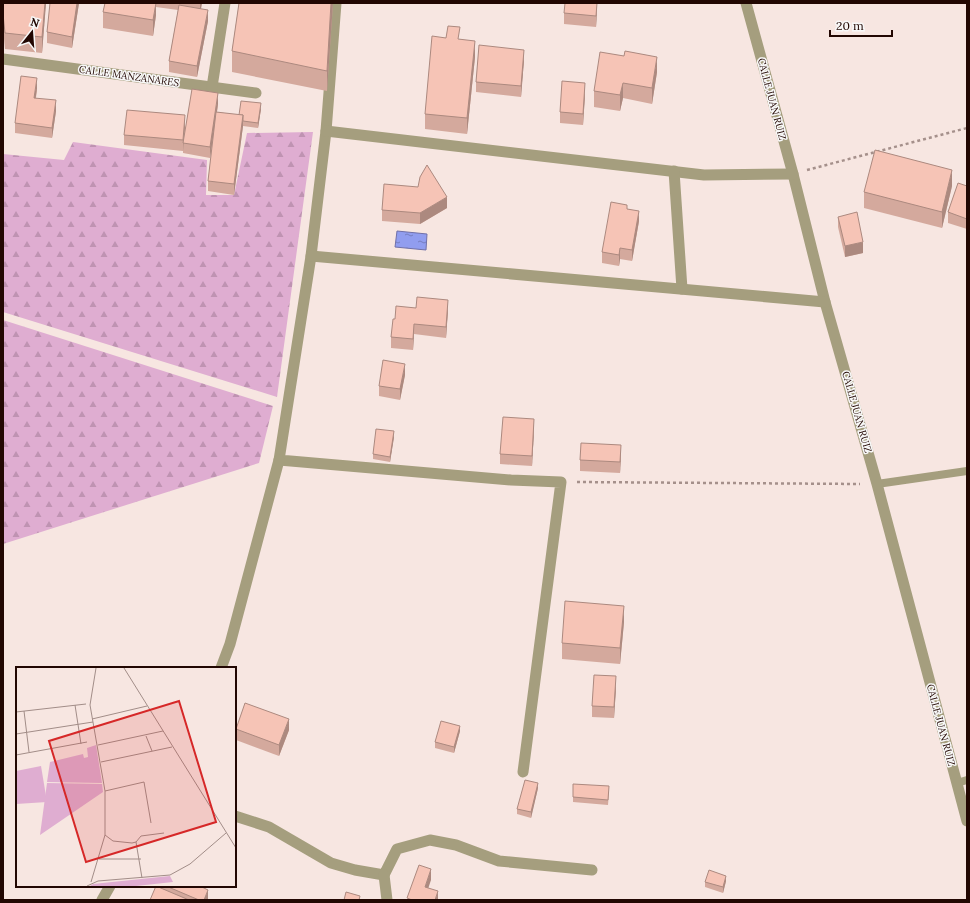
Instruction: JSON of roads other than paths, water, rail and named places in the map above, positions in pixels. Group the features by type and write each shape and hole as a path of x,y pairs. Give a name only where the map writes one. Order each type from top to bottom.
{"street":[{"path":"212,87 225,3"},
{"path":"221,667 230,644 279,460 310,256 326,131 336,3"},
{"name":"CALLE JUAN RUIZ","path":"746,3 825,302 962,782 967,821"},
{"name":"CALLE MANZANARES","path":"3,59 256,93"},
{"path":"326,131 704,175 792,174"},
{"path":"674,171 682,289"},
{"path":"310,256 825,302"},
{"path":"279,460 511,480 561,482 523,772"},
{"path":"236,816 269,827 331,863 355,870 384,874"},
{"path":"387,900 384,874 397,849 430,840 456,845 499,861 592,870"},
{"path":"102,900 109,887"}],"lane":[{"path":"878,484 967,471"}],"water":[{"path":"397,231 427,234 426,250 395,247"}]}
